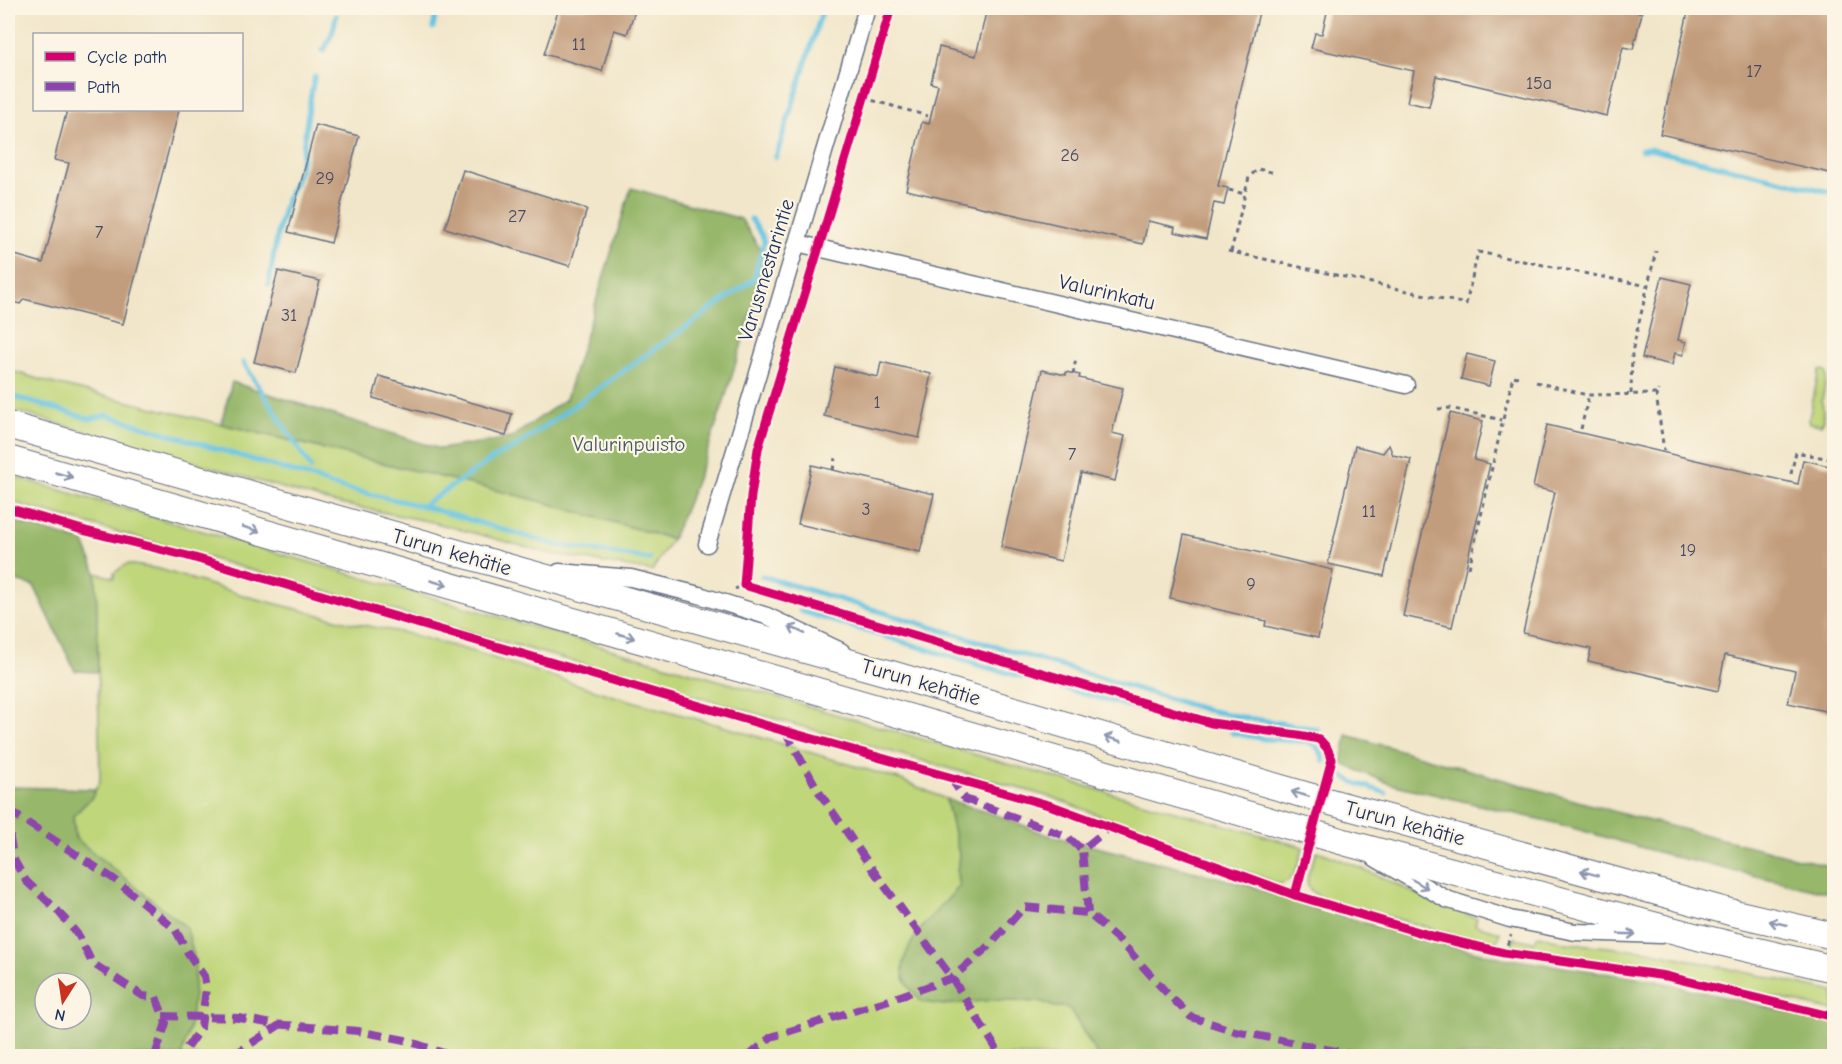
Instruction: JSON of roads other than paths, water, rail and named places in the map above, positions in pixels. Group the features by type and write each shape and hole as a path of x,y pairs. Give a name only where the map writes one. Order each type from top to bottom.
{"highway":[{"name":"Turun kehätie","path":"8,425 888,672 1305,795 1730,912 1834,936"},
{"name":"Turun kehätie","path":"8,459 1351,844 1698,937 1834,969"}],"street":[{"name":"Varusmestarintie","path":"707,544 867,8"},
{"name":"Valurinkatu","path":"797,243 1406,385"},
{"path":"160,503 169,471"}],"waterway":[{"path":"433,28 437,8"},
{"path":"776,157 823,8"},
{"path":"322,50 324,51 333,31 336,16"},
{"path":"269,285 281,219 300,168 315,76"},
{"path":"1641,150 1649,149 1834,193"},
{"path":"650,559 556,545 422,506 500,454 514,448 754,279 764,242 751,219"},
{"path":"243,362 311,468"},
{"path":"8,395 90,419 106,415 330,485 422,506"},
{"path":"762,576 1207,710 1318,729"},
{"path":"800,611 979,665 1194,724"},
{"path":"1232,733 1265,739 1308,742 1319,749 1324,762"},
{"path":"1345,777 1386,793"}],"park label":[{"name":"Valurinpuisto","path":"629,444"}]}
